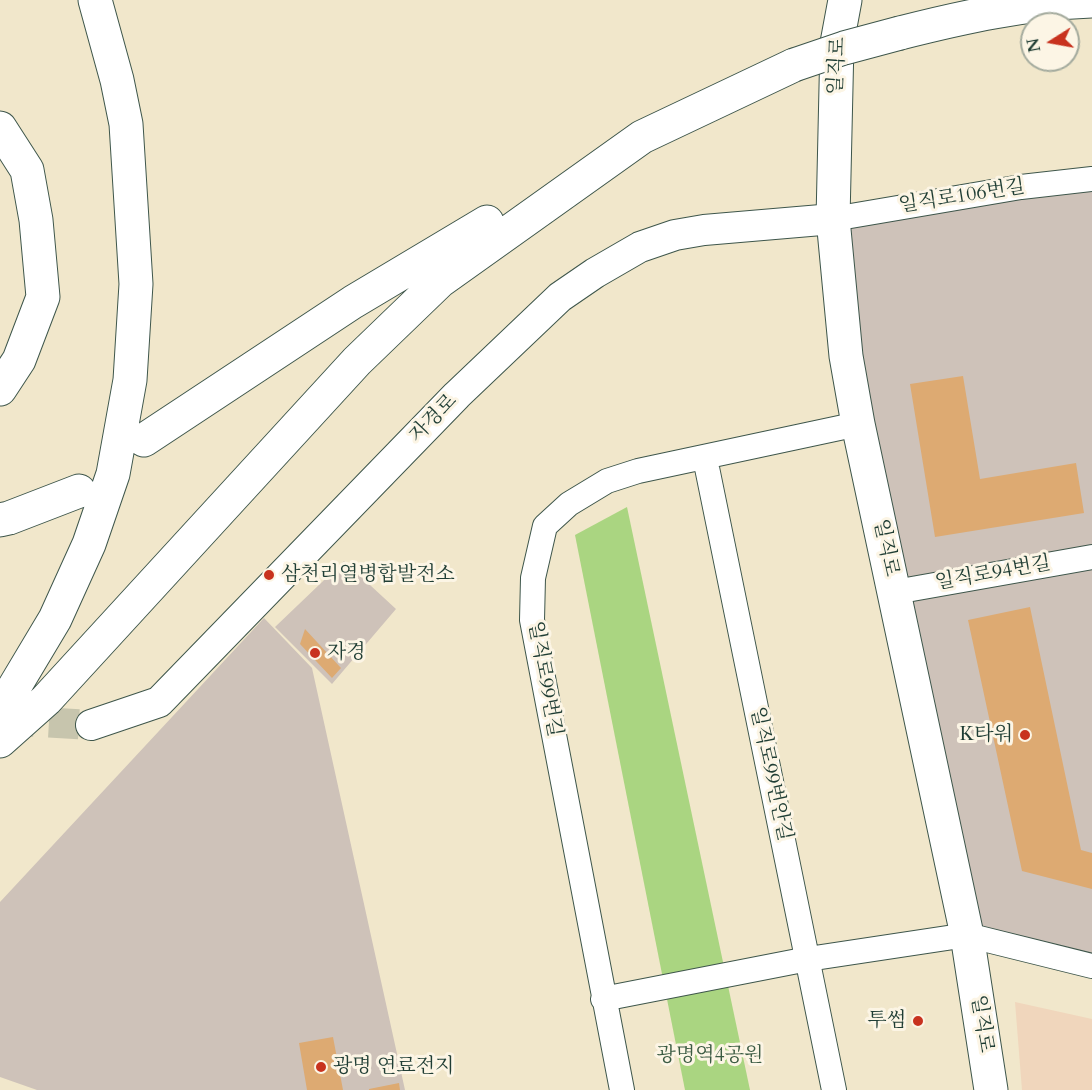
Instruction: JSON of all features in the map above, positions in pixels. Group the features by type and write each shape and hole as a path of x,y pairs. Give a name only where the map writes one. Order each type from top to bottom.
{"main road":[{"path":"0,711 55,619 89,544 113,474 130,380 136,284 126,124 117,80 95,0"},
{"name":"일직로","path":"845,0 837,43 833,219 846,356 858,424 967,935 991,1090"},
{"path":"144,440 353,302 512,206 642,136 794,65 844,48 966,16 1061,2 1092,2"},
{"path":"0,128 27,170 36,220 43,297 19,360 0,389"},
{"path":"0,741 46,700 357,361 440,281 642,136"},
{"path":"0,520 79,491"}],"street":[{"name":"일직로106번길","path":"833,219 1021,187 1092,179"},
{"name":"자경로","path":"91,724 159,702 457,395 560,297 595,273 640,247 675,235 704,230 833,219"},
{"name":"일직로99번길","path":"622,1090 532,620 533,578 546,526 569,504 607,481 638,471 858,424"},
{"name":"일직로99번안길","path":"705,458 834,1090"},
{"name":"일직로94번길","path":"895,592 1092,557"},
{"path":"603,999 808,959 967,935 1092,966"}],"shaded area":[{"path":"1092,179 1092,966 967,935 833,219"},
{"path":"344,561 396,609 332,684 275,627"},
{"name":"삼천리열병합발전소","path":"264,618 312,668 405,1090 37,1090 0,1077 0,902"},
{"path":"1015,1002 1092,1019 1092,1090 1022,1090"}],"green space":[{"name":"광명역4공원","path":"627,507 750,1090 685,1090 575,535"}],"building":[{"path":"963,376 980,479 1076,463 1084,513 935,537 910,384"},
{"name":"K타워","path":"1030,607 1081,850 1092,853 1092,889 1022,871 968,620"},
{"path":"305,629 341,668 332,678 300,644"},
{"name":"광명 연료전지","path":"333,1037 343,1090 307,1090 299,1043"},
{"path":"399,1083 400,1090 369,1090 369,1089"}],"tunnel":[{"path":"4,720 91,725"}],"place":[{"name":"삼천리열병합발전소","path":"269,575"},
{"name":"자경","path":"315,653"},
{"name":"K타워","path":"1025,735"},
{"name":"투썸","path":"918,1021"},
{"name":"광명 연료전지","path":"321,1067"}]}
